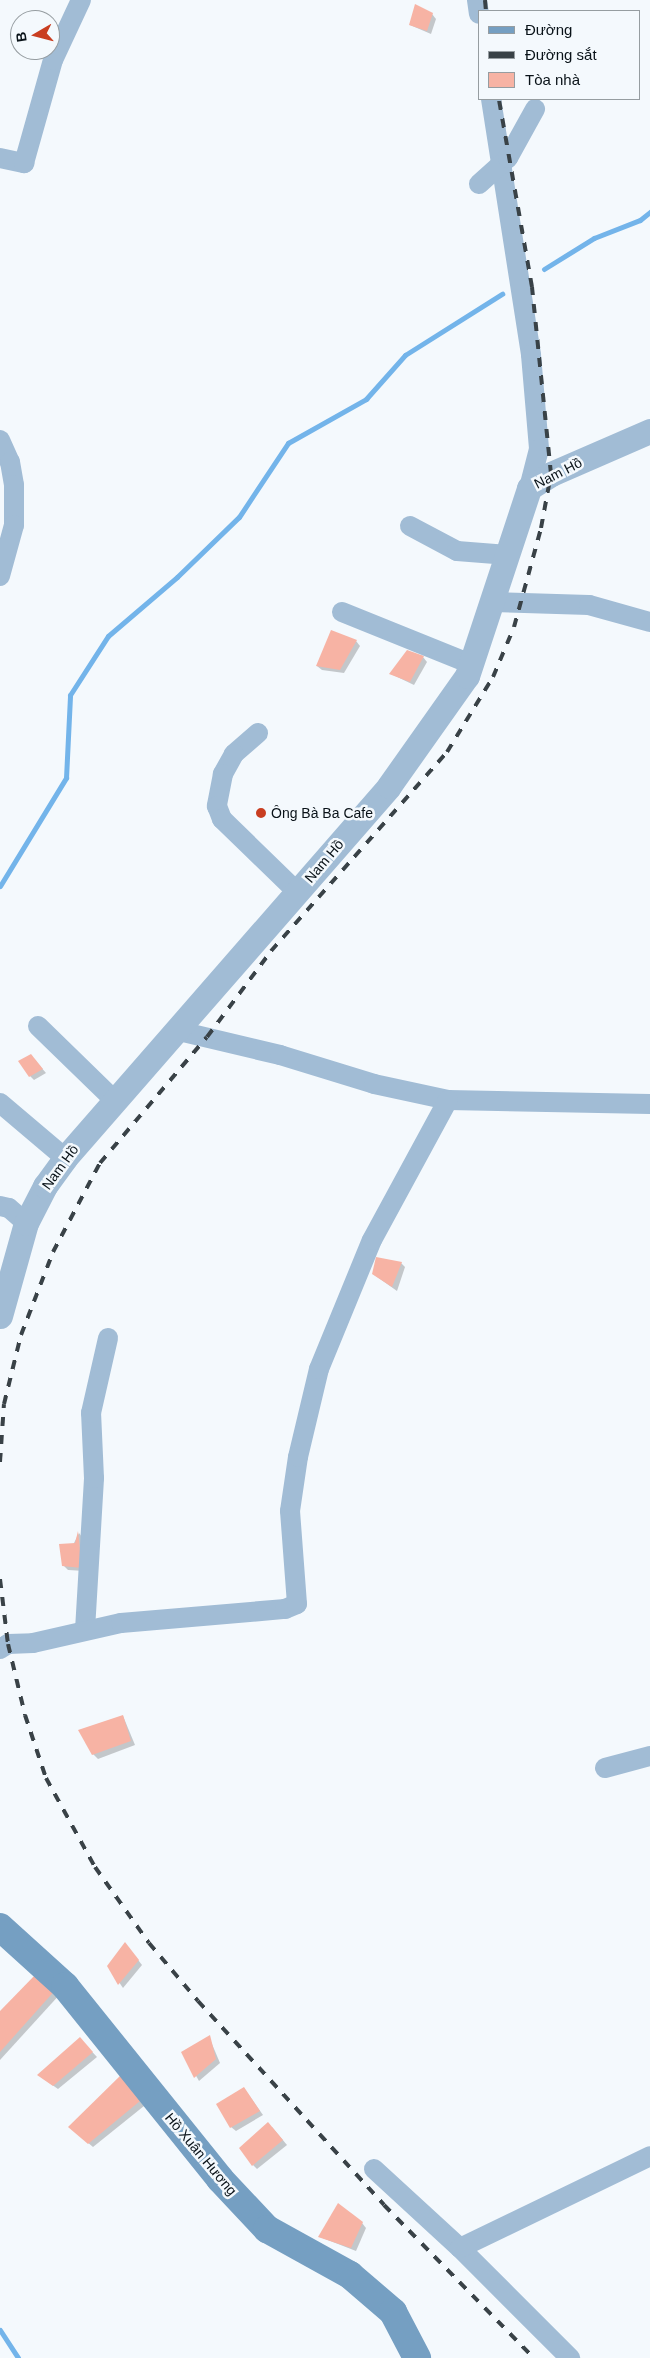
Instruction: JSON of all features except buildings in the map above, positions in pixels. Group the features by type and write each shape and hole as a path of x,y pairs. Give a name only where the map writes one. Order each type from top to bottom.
{"main road":[{"name":"Hồ Xuân Hương","path":"0,1927 65,1986 220,2179 267,2229 350,2275 393,2312 417,2358"}],"street":[{"path":"0,158 24,163 53,60 81,0"},
{"path":"491,100 531,355 539,449 529,488"},
{"path":"480,184 500,165 535,109"},
{"name":"Nam Hồ","path":"0,1316 26,1223 45,1186 65,1158 179,1031 389,786 430,731 467,676 493,602 529,488 551,474 650,431"},
{"path":"0,440 10,462 14,484 14,525 0,576"},
{"path":"410,526 457,551 508,555"},
{"path":"493,602 589,605 650,622"},
{"path":"342,612 471,664"},
{"path":"258,733 234,754 223,774 216,806 222,819 297,892"},
{"path":"38,1026 115,1101"},
{"path":"179,1031 280,1055 374,1084 448,1100 650,1104"},
{"path":"0,1649 8,1644 33,1643 85,1630 183,1616 286,1609 297,1604 290,1511 298,1457 319,1369 372,1240 448,1100"},
{"path":"0,1103 65,1158"},
{"path":"0,1206 9,1208 26,1223"},
{"path":"85,1630 94,1478 90,1413 108,1338"},
{"path":"606,1768 650,1756"},
{"path":"460,2248 650,2156"},
{"path":"374,2169 460,2248 570,2358"}],"waterway":[{"path":"544,269 594,238 640,220 650,212"},
{"path":"0,886 66,778 70,695 108,636 177,577 239,517 288,443 366,399 405,355 502,294"},
{"path":"0,2330 18,2358"}],"railway":[{"path":"485,0 486,10"},
{"path":"0,1462 4,1404 21,1335 53,1252 100,1163 207,1037 271,951 447,752 493,677 514,627 541,528 551,474 532,287 499,100"},
{"path":"0,1579 8,1644 25,1715 46,1778 95,1867 149,1943 198,2001 384,2205 534,2358"}],"place":[{"name":"Ông Bà Ba Cafe","path":"261,813"}]}
